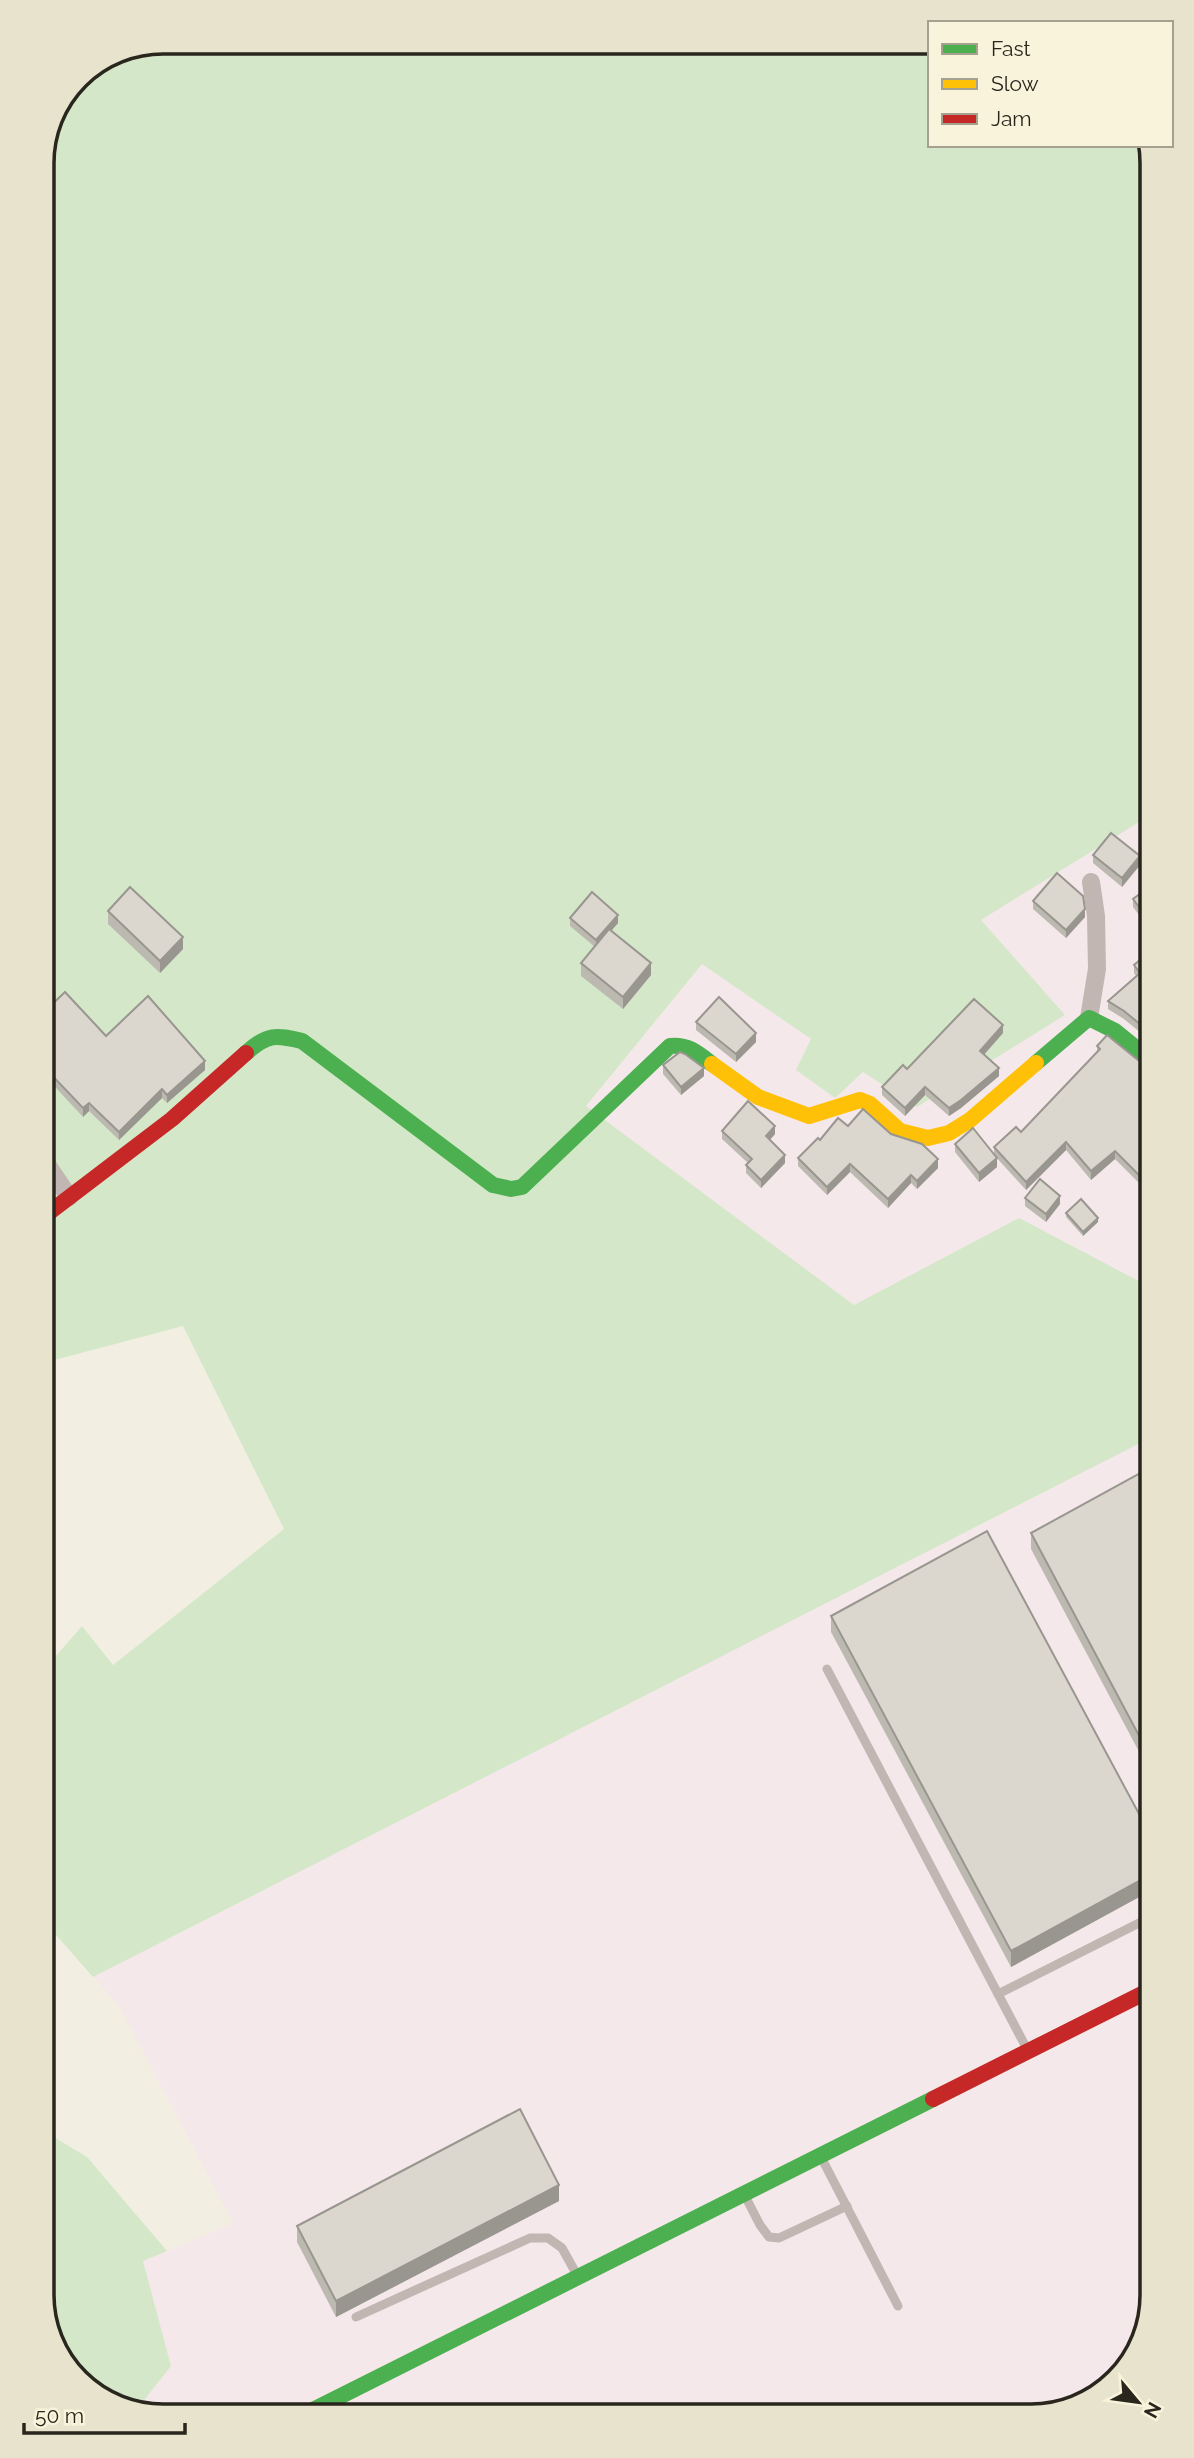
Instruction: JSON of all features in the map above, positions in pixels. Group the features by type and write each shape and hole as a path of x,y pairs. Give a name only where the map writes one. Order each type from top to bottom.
{"street":[{"path":"54,1209 172,1119 256,1044 276,1035 302,1041 493,1185 511,1189 522,1187 670,1046 682,1045 692,1049 758,1097 809,1116 860,1100 870,1104 900,1130 928,1138 949,1133 970,1120 1089,1018 1097,969 1096,916 1091,882"},
{"path":"1089,1018 1115,1031 1140,1051"},
{"path":"54,1175 69,1197"},
{"path":"325,2404 1140,1995"}],"lane":[{"path":"827,1669 1028,2051"},
{"path":"998,1994 1140,1923"},
{"path":"820,2155 898,2306"},
{"path":"744,2193 769,2237 779,2238 847,2206"},
{"path":"356,2317 530,2238 548,2238 562,2248 578,2276"}],"shaded area":[{"path":"163,54 928,54 928,147 1138,147 1140,2295 1134,2330 1121,2356 1113,2367 1103,2367 1103,2377 1092,2385 1052,2402 1031,2404 142,2402 171,2366 143,2261 233,2223 119,2006 54,1933 54,1904 495,1363 54,187 54,156 58,135 73,102 86,86 102,73 142,56"}],"green space":[{"path":"163,54 928,54 928,147 1138,147 1140,821 981,920 1065,1015 917,1107 863,1072 835,1098 796,1070 811,1039 702,964 586,1106 854,1305 1019,1218 1140,1282 1140,1443 93,1977 54,1933 54,1658 82,1626 113,1665 284,1529 183,1326 54,1360 54,156 58,135 73,102 86,86 102,73 142,56"},
{"path":"54,2137 87,2157 167,2251 143,2261 171,2366 142,2402 115,2393 91,2377 73,2356 63,2337 56,2316 54,2295"}],"building":[{"path":"1111,833 1140,856 1122,878 1093,855"},
{"path":"1057,873 1083,896 1085,909 1066,930 1033,901"},
{"path":"130,887 183,937 160,961 108,911"},
{"path":"592,892 618,915 596,940 570,918"},
{"path":"1140,894 1140,908 1133,899"},
{"path":"609,929 651,963 623,997 581,963"},
{"path":"1140,960 1140,973 1134,965"},
{"path":"1140,973 1140,1024 1108,1001"},
{"path":"65,992 106,1036 148,996 205,1061 167,1095 162,1089 119,1132 89,1103 83,1108 54,1077 54,1003"},
{"path":"719,997 756,1033 736,1054 696,1022"},
{"path":"974,999 1003,1025 980,1051 999,1068 949,1108 925,1087 905,1108 882,1087 903,1065 907,1069"},
{"path":"1107,1035 1140,1062 1140,1176 1115,1151 1091,1171 1066,1142 1026,1182 994,1147 1016,1127 1021,1132 1100,1049 1097,1046"},
{"path":"680,1052 704,1068 681,1087 663,1065"},
{"path":"748,1101 775,1126 766,1136 785,1155 761,1180 746,1165 752,1159 722,1131"},
{"path":"863,1109 891,1134 922,1144 938,1159 917,1181 911,1175 888,1199 850,1164 827,1187 798,1158 818,1138 820,1140 838,1118 848,1126"},
{"path":"973,1128 997,1158 979,1173 955,1144"},
{"path":"1040,1179 1060,1196 1046,1214 1025,1198"},
{"path":"1081,1199 1098,1218 1083,1232 1066,1213"},
{"path":"1140,1473 1140,1737 1031,1533"},
{"path":"987,1531 1140,1816 1140,1881 1011,1951 831,1616"},
{"path":"520,2109 559,2185 336,2301 297,2226"}],"traffic: fast":[{"path":"1036,1063 1089,1018 1115,1031 1140,1051"},
{"path":"246,1053 272,1037 302,1041 493,1185 511,1189 522,1187 670,1046 688,1048 712,1064"},
{"path":"325,2404 933,2099"}],"traffic: slow":[{"path":"712,1064 758,1097 809,1116 860,1100 870,1104 900,1131 928,1138 949,1133 970,1120 1036,1063"}],"traffic: jam":[{"path":"54,1209 172,1119 246,1053"},
{"path":"933,2099 1140,1995"}]}
